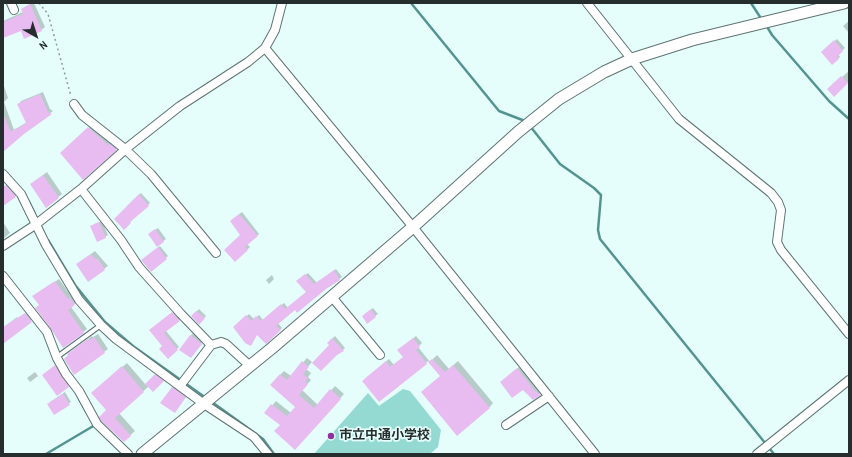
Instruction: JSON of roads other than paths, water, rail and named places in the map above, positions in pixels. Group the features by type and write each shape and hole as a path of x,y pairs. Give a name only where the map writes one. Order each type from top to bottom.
{"street":[{"path":"3,246 81,189 125,149 180,106 248,62 265,48 275,30 282,3"},
{"path":"587,3 679,119 771,193 778,202 780,214 777,242 781,250 849,334"},
{"path":"142,454 213,397 332,297 413,227 518,132 559,99 604,72 632,59 692,40 844,3"},
{"path":"265,48 413,227 595,454"},
{"path":"74,104 82,115 125,149 151,174 216,253"},
{"path":"3,174 21,194 35,224 79,300 101,325 116,339 204,404 254,437 268,454"},
{"path":"81,189 121,240 139,267 211,345"},
{"path":"3,276 47,332 57,358 97,424 128,454"},
{"path":"332,297 380,355"},
{"path":"180,386 211,345 221,342 226,344 250,366"},
{"path":"757,454 849,380"},
{"path":"506,425 549,396"}],"lane":[{"path":"57,358 101,325"}],"waterway":[{"path":"411,3 499,111 525,121"},
{"path":"751,3 762,20"},
{"path":"766,25 772,35 829,101 849,119"},
{"path":"530,126 560,164 594,188 601,195 598,230 600,239 774,454"},
{"path":"29,202 35,214"},
{"path":"48,240 75,285 105,322 133,346 206,398"},
{"path":"79,399 87,413"},
{"path":"212,402 263,439 274,454"},
{"path":"46,454 95,425"}],"place":[{"name":"市立中通小学校","path":"331,436"}]}
